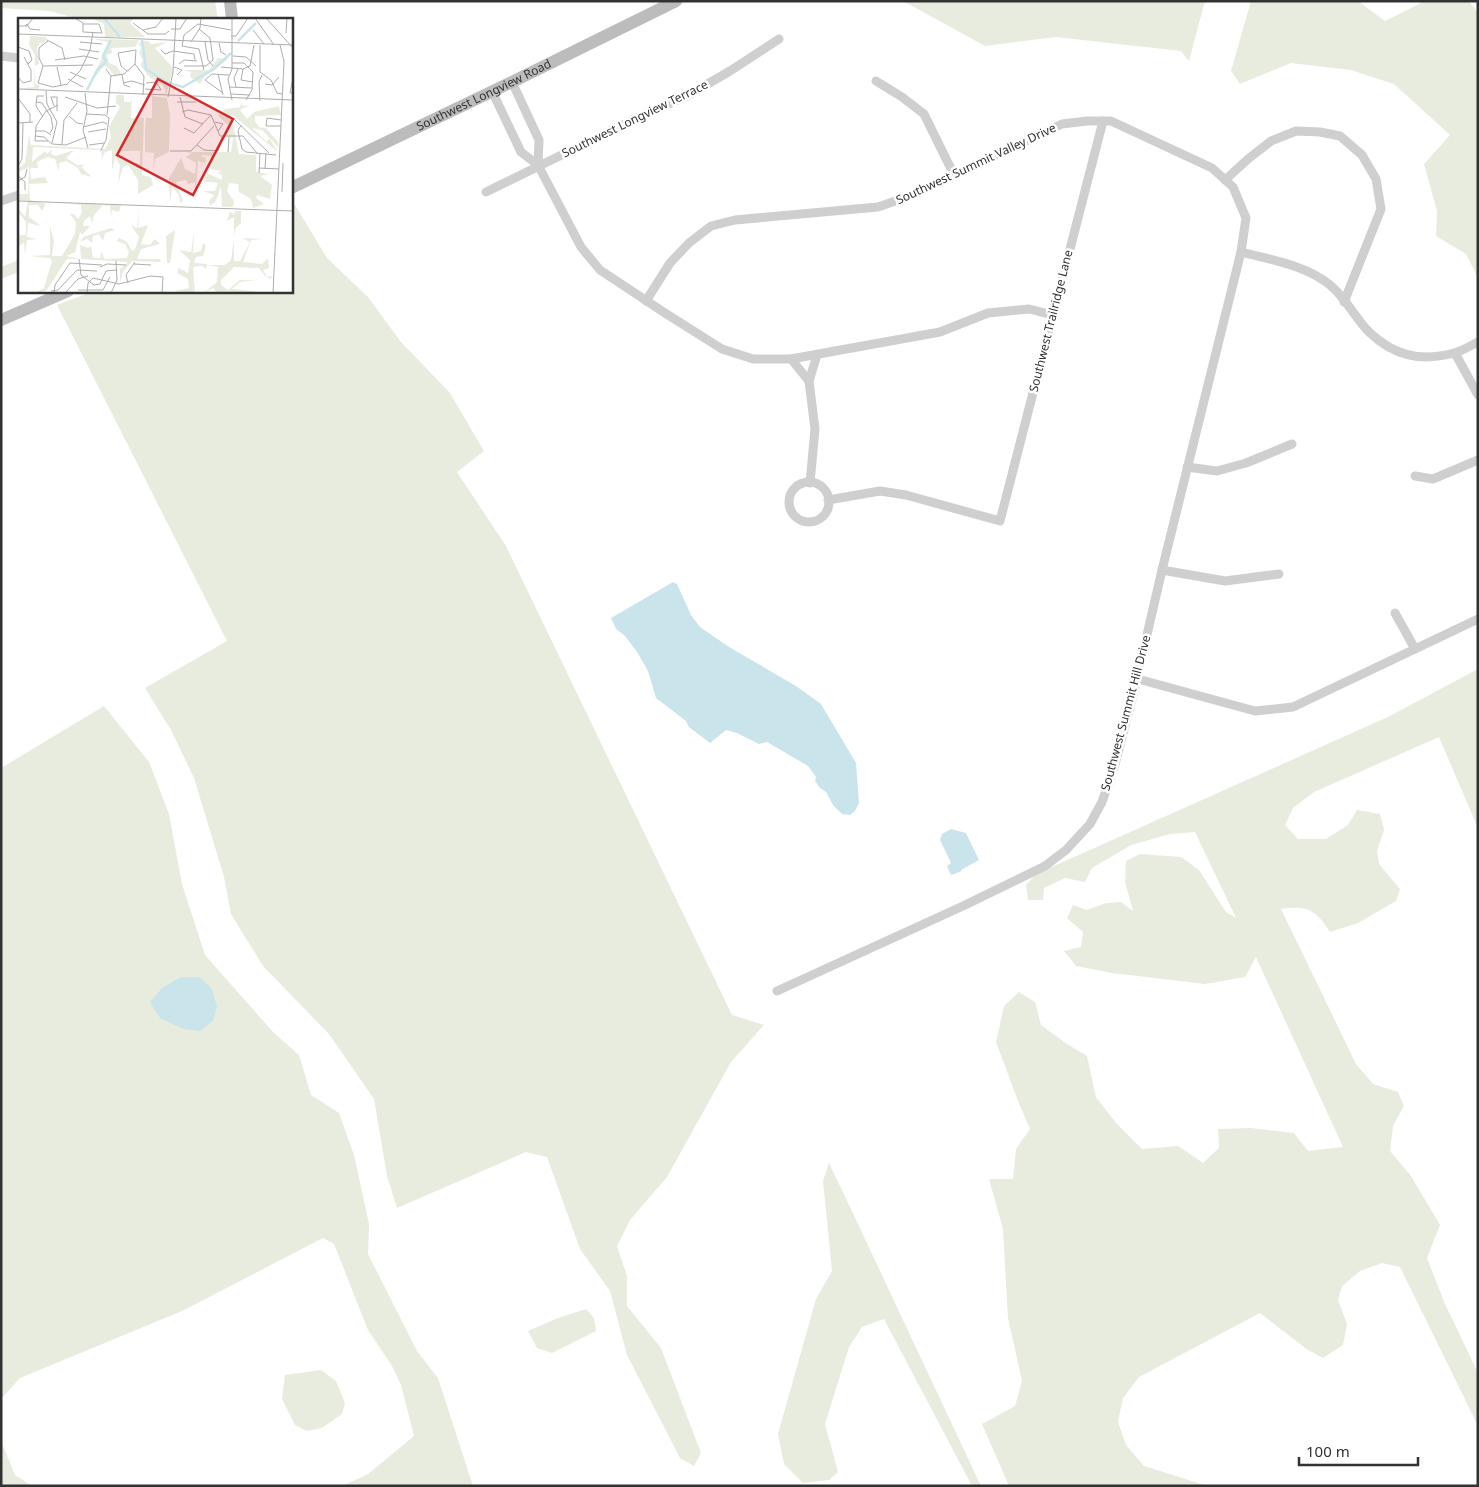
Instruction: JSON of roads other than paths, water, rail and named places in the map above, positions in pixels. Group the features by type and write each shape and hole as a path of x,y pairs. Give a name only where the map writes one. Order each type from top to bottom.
{"street":[{"path":"230,1 232,18"},
{"name":"Southwest Longview Road","path":"292,184 512,82 676,1"},
{"name":"Southwest Longview Terrace","path":"486,192 687,96 779,39"},
{"path":"1,56 18,58"},
{"path":"876,81 902,97 924,114 954,175"},
{"path":"512,82 539,140 538,166"},
{"path":"492,91 521,152 538,166 581,247 600,270 722,349 753,359 791,359 940,332 988,312 1029,309 1053,315"},
{"name":"Southwest Summit Valley Drive","path":"646,300 670,264 688,243 711,226 735,220 878,207 907,197 1062,124 1103,120"},
{"name":"Southwest Summit Hill Drive","path":"778,992 1045,866 1066,850 1090,824 1102,802 1115,764 1138,679 1162,570 1241,252 1246,218 1233,187 1212,168 1111,120 1103,120"},
{"name":"Southwest Trailridge Lane","path":"828,500 880,491 906,495 1000,521 1103,120"},
{"path":"1225,180 1271,141 1296,130 1340,136 1362,155 1376,179 1381,209 1344,302"},
{"path":"1,202 18,195"},
{"path":"1241,252 1310,272 1331,286 1369,332 1389,349 1415,358 1435,357 1455,353 1478,342"},
{"path":"1,320 66,292"},
{"path":"1455,353 1478,395"},
{"path":"810,483 815,429 809,382 817,355"},
{"path":"791,359 809,382"},
{"path":"1187,467 1217,471 1246,463 1292,444"},
{"path":"1415,476 1433,479 1478,460"},
{"path":"804,483 819,485 825,491 828,500 826,512 816,520 804,521 793,514 790,509 790,496 798,486 804,483"},
{"path":"1162,570 1224,581 1279,574"},
{"path":"1395,612 1415,649"},
{"path":"1138,679 1254,711 1292,707 1478,619"}],"water":[{"path":"673,582 677,584 691,615 700,627 729,647 796,686 821,704 856,763 859,803 855,811 850,815 842,814 833,805 826,792 815,781 816,777 808,766 767,742 759,744 737,733 726,730 710,743 689,727 686,721 656,698 648,671 625,636 616,629 611,618"},
{"path":"951,829 966,833 979,860 962,871 951,875 947,866 951,863 940,840 942,834"},
{"path":"181,977 199,977 212,989 217,1007 213,1021 200,1031 183,1029 160,1018 150,1002 162,988"}]}
